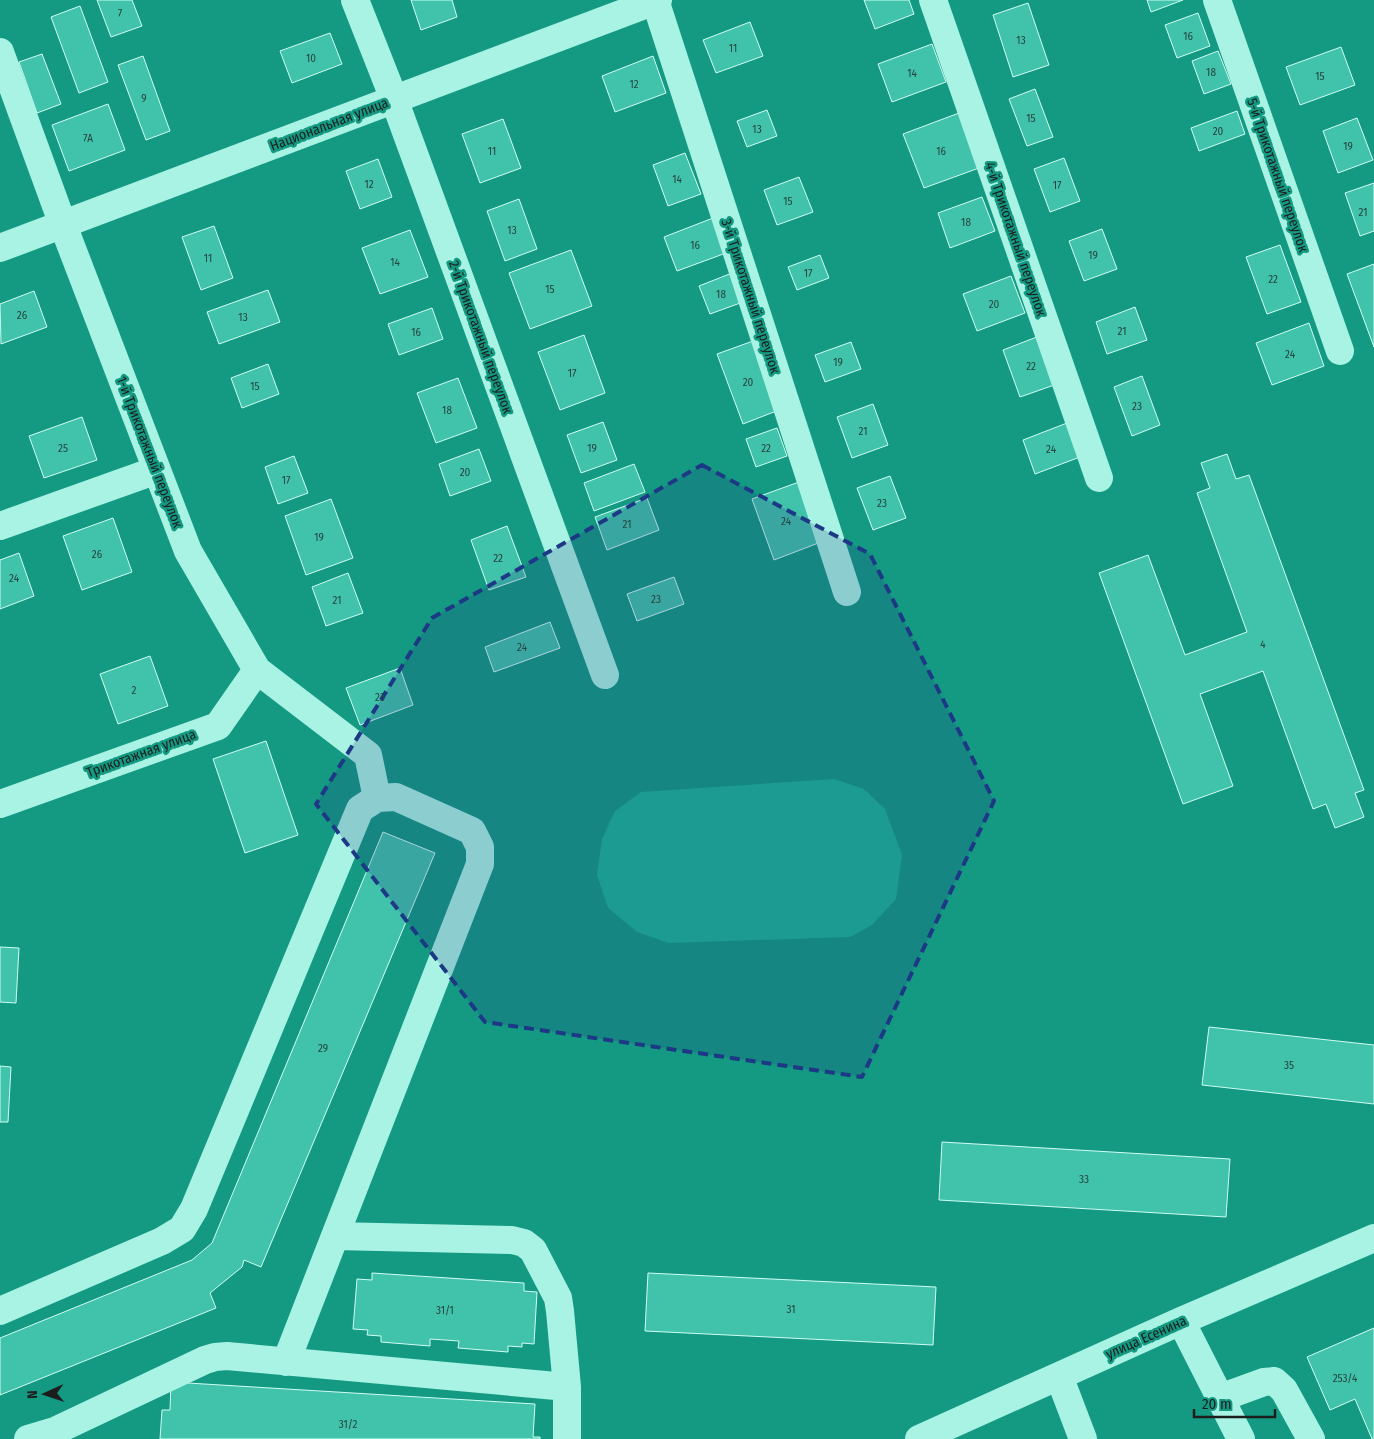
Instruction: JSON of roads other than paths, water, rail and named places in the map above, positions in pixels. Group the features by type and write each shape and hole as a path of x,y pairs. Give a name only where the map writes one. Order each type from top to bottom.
{"street":[{"name":"2-й Трикотажный переулок","path":"355,0 394,99 604,675"},
{"name":"Национальная улица","path":"0,248 656,0"},
{"name":"3-й Трикотажный переулок","path":"656,0 847,592"},
{"name":"4-й Трикотажный переулок","path":"932,0 1098,478"},
{"name":"5-й Трикотажный переулок","path":"1217,0 1340,350"},
{"name":"1-й Трикотажный переулок","path":"0,52 63,225 188,551 257,670 368,756 377,798"},
{"path":"0,526 157,470"},
{"name":"Трикотажная улица","path":"0,804 218,726 257,670"},
{"path":"0,1311 162,1241 182,1229 198,1200 360,809 377,798 396,797 472,831 480,846 480,864 286,1362"},
{"path":"335,1236 512,1240 524,1243 533,1250 558,1298 567,1387 567,1439"},
{"name":"улица Есенина","path":"919,1439 1181,1320 1374,1238"},
{"path":"1181,1320 1241,1439"},
{"path":"28,1439 55,1431 215,1357 567,1387"},
{"path":"1059,1376 1083,1439"},
{"path":"1220,1398 1264,1382 1274,1381 1284,1390 1312,1439"}]}
